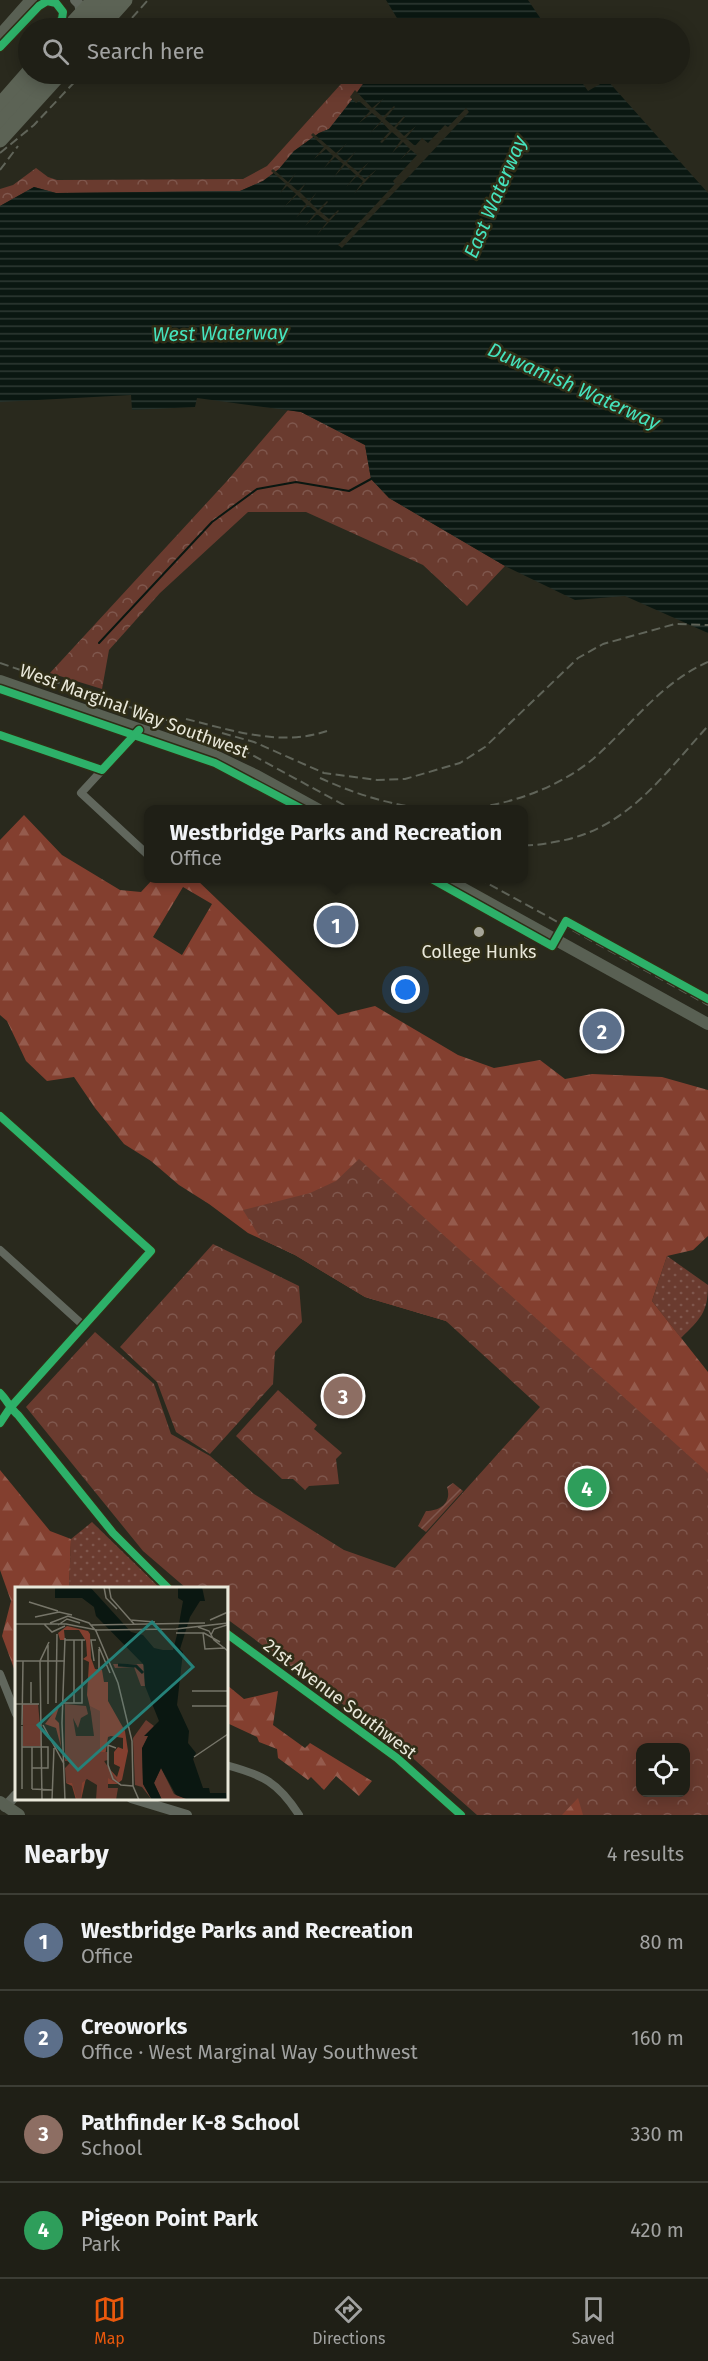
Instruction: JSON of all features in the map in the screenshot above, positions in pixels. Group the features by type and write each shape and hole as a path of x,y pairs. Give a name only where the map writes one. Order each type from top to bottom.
{"highway":[{"path":"77,18 94,0"},
{"path":"92,18 109,0"},
{"path":"109,18 125,0"},
{"path":"0,105 18,84"},
{"path":"0,121 34,84"},
{"path":"0,140 51,84"}],"main road":[{"path":"0,35 31,0"},
{"name":"West Marginal Way Southwest","path":"0,681 213,755 310,805"},
{"path":"451,883 708,1024"},
{"path":"3,1804 19,1815"}],"street":[{"path":"75,0 83,18"},
{"path":"0,110 25,84"},
{"path":"139,730 81,793 144,851"},
{"path":"0,735 102,770"},
{"path":"0,1116 151,1251 10,1408 0,1423"},
{"path":"0,1250 84,1326"},
{"path":"0,1393 113,1533 167,1587"},
{"path":"0,1406 10,1408"},
{"name":"21st Avenue Southwest","path":"228,1634 397,1758 461,1815"},
{"path":"0,1674 15,1712"},
{"path":"228,1766 262,1776 274,1783 299,1815"},
{"path":"138,1800 187,1815"}],"green space":[{"path":"341,84 363,84 329,129 319,133 294,151 279,169 263,181 240,191 56,193 34,187 0,206 0,189 13,185 36,168 48,177 57,180 243,179 267,166"},
{"path":"288,410 301,412 365,445 371,479 389,498 505,566 467,606 423,565 306,512 248,512 160,593 109,650 102,689 50,673 226,482"},
{"path":"24,815 62,855 120,890 141,892 149,883 200,883 338,1015 375,1006 458,1055 494,1068 540,1060 565,1079 592,1074 662,1077 708,1090 708,1236 693,1250 667,1256 652,1301 708,1372 708,1815 493,1815 691,1476 446,1321 365,1297 295,1255 248,1233 179,1185 151,1161 124,1144 74,1077 47,1081 26,1061 7,1021 0,1015 0,840","holes":["183,887 212,904 182,955 153,937"]},
{"path":"359,1159 708,1473 708,1815 583,1815 578,1798 562,1815 477,1815 398,1745 228,1620 228,1587 185,1587 143,1551 26,1407 95,1332 154,1384 171,1434 210,1456 254,1494 344,1550 395,1568 540,1407 446,1321 365,1297 295,1255 261,1239 243,1210 310,1193 336,1181"},
{"path":"213,1244 299,1286 302,1322 275,1352 273,1384 210,1454 176,1432 157,1382 120,1347"},
{"path":"667,1256 708,1285 708,1295 702,1315 681,1338 652,1301"},
{"path":"278,1390 317,1425 314,1429 342,1453 336,1459 339,1484 309,1486 305,1490 293,1479 282,1479 236,1436"},
{"path":"0,1470 50,1531 71,1539 69,1587 15,1587 15,1671 2,1636 11,1601 0,1570"},
{"path":"453,1483 463,1491 426,1532 418,1526 426,1511 444,1505 448,1497 447,1487"},
{"path":"92,1522 159,1587 69,1587 71,1539"},
{"path":"228,1686 244,1699 278,1691 273,1725 305,1748 310,1743 372,1781 359,1796 336,1776 324,1790 311,1777 308,1780 278,1758 277,1749 259,1742 257,1737 228,1723"}],"water":[{"path":"386,0 528,0 540,18 397,18"},
{"path":"363,84 583,84 588,91 600,84 611,84 708,193 708,633 625,596 575,600 505,566 389,498 371,479 365,445 301,412 197,398 195,407 132,410 131,395 0,402 0,206 34,187 56,193 240,191 263,181 279,169 294,151 319,133 329,129"}],"pier":[{"path":"355,90 372,108 384,98 374,109 383,117 394,106 385,119 394,127 404,116 396,128 404,136 416,126 406,138 415,146 422,138 428,143 466,108 469,112 342,248 338,245 395,184 393,181 417,155 411,150 400,160 410,149 403,142 392,153 401,140 392,132 382,143 380,142 390,131 382,122 370,133 381,121 372,113 359,123 370,111 359,101 356,103 350,97"},
{"path":"313,133 336,153 347,143 337,154 345,162 356,151 347,163 358,172 369,162 359,174 365,179 377,169 354,194 363,181 357,176 346,187 356,175 345,165 334,177 343,164 335,157 324,168 333,156 326,149 314,159 324,147 311,135"},
{"path":"273,169 288,182 296,173 289,183 298,191 306,183 300,192 309,201 317,192 310,202 318,210 327,201 320,211 329,219 339,211 316,236 327,222 317,214 305,226 316,212 308,205 296,218 306,204 297,195 284,207 296,194 287,186 280,193 286,184 271,171"}],"waterway":[{"path":"99,643 212,522 257,489 296,482 349,491 371,479"}],"railway":[{"path":"132,18 148,0"},
{"path":"0,153 34,125 73,84"},
{"path":"0,170 18,146"},
{"path":"222,733 254,742 324,773 377,780 405,779 460,763 485,747 578,658 603,644 675,624 708,625"},
{"path":"492,805 539,791 577,771 593,759 675,681 708,662"},
{"path":"0,663 232,744 344,805"},
{"path":"186,719 238,732 274,737 309,736 327,731"},
{"path":"528,845 560,841 584,834 625,812 660,780 708,726"},
{"path":"320,778 376,799 401,805"},
{"path":"487,883 708,1005"}],"cycle path":[{"path":"28,18 47,1 56,3 63,12 62,18"},
{"path":"0,47 18,28"},
{"path":"0,689 215,763 295,805"},
{"path":"0,735 102,770 139,730"},
{"path":"439,883 552,946 566,921 708,999"},
{"path":"0,1116 151,1251 10,1408 0,1423"},
{"path":"0,1393 113,1533 167,1587"},
{"path":"228,1634 397,1758 461,1815"}],"place":[{"name":"Westbridge Parks and Recreation","path":"336,925"},
{"name":"College Hunks","path":"479,932"},
{"name":"Creoworks","path":"602,1031"},
{"name":"Pathfinder K-8 School","path":"343,1396"},
{"name":"Pigeon Point Park","path":"587,1488"}],"water label":[{"name":"East Waterway","path":"495,197"},
{"name":"West Waterway","path":"220,333"},
{"name":"Duwamish Waterway","path":"574,386"}]}
